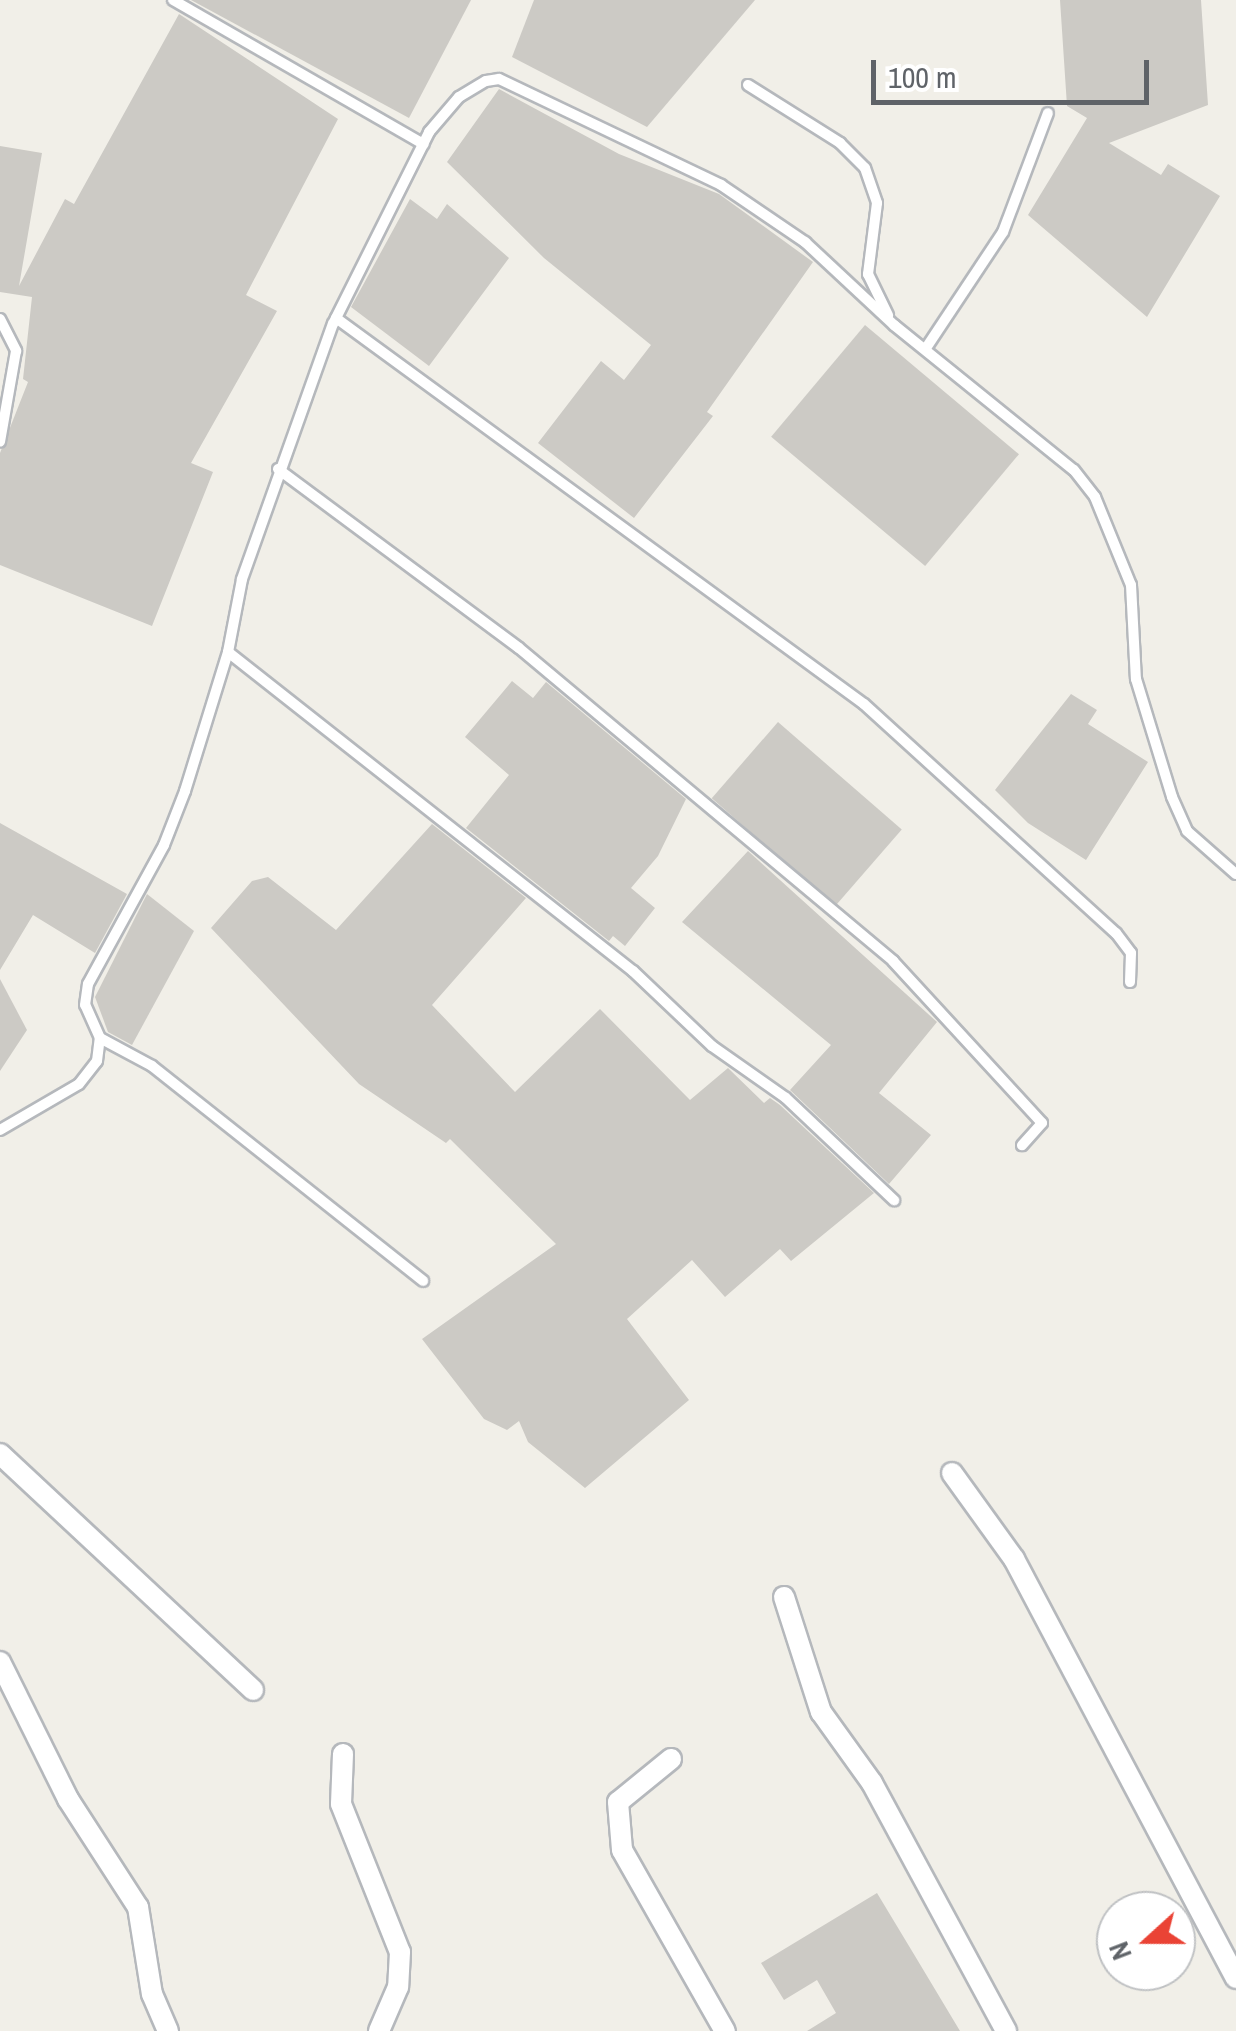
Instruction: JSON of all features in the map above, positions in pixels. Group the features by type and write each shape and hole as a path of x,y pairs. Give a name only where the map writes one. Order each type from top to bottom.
{"street":[{"path":"0,1454 253,1690"},
{"path":"952,1473 1014,1559 1236,1978"},
{"path":"784,1598 821,1712 872,1783 1006,2031"},
{"path":"0,1662 68,1799 138,1908 152,1994 168,2031"},
{"path":"344,1754 341,1804 400,1952 398,1987 379,2031"},
{"path":"671,1759 618,1802 622,1850 726,2031"}],"lane":[{"path":"173,0 422,144"},
{"path":"0,1130 79,1084 97,1062 100,1038 85,1005 88,984 164,845 228,652 242,580 278,468 336,318 422,144 459,97 499,80 721,185 804,242 894,325 1074,470 1095,498 1131,585 1136,679 1172,798 1187,831 1236,874"},
{"path":"748,85 840,143 865,168 877,204 868,274 894,325"},
{"path":"926,348 1003,232 1048,114"},
{"path":"336,318 602,506 864,704 1116,933 1131,953 1130,982"},
{"path":"0,319 16,351 0,442"},
{"path":"278,468 519,648 893,961 1042,1123 1022,1145"},
{"path":"228,652 633,971 712,1046 786,1098 894,1200"},
{"path":"100,1038 152,1066 423,1281"}],"building":[{"path":"191,0 471,0 409,118"},
{"path":"534,0 755,0 647,127 512,57"},
{"path":"1060,0 1201,0 1208,105 1109,143 1161,175 1168,164 1220,196 1147,317 1028,215 1087,118 1067,106"},
{"path":"179,14 338,119 246,295 277,311 191,463 213,472 152,626 0,565 0,453 28,382 23,379 32,297 0,292 0,146 42,153 19,286 65,199 74,204"},
{"path":"499,89 619,154 719,194 813,262 707,412 713,416 634,518 538,443 601,361 624,380 651,345 544,258 447,162"},
{"path":"410,199 437,219 447,204 509,258 429,366 351,307"},
{"path":"865,325 1019,454 925,566 771,437"},
{"path":"512,681 533,698 546,682 686,799 658,856 631,888 655,908 625,946 613,936 609,941 466,828 509,775 465,737"},
{"path":"1071,694 1097,710 1088,724 1148,762 1086,860 1028,823 995,790"},
{"path":"778,722 902,830 836,906 712,798"},
{"path":"0,823 127,894 95,953 33,915 0,970"},
{"path":"432,824 526,898 432,1005 515,1092 600,1009 690,1100 728,1068 764,1103 770,1098 780,1105 874,1193 791,1261 780,1249 725,1297 692,1260 627,1319 689,1400 585,1488 528,1442 519,1421 507,1430 484,1419 422,1339 556,1244 450,1139 446,1143 359,1084 211,928 252,881 268,877 336,930"},
{"path":"748,851 937,1022 879,1093 931,1135 889,1184 790,1090 831,1045 682,922"},
{"path":"147,894 194,931 132,1045 108,1032 95,997"},
{"path":"0,979 27,1030 0,1071"},
{"path":"877,1893 960,2031 807,2031 836,2013 817,1980 784,2000 761,1963"}]}
